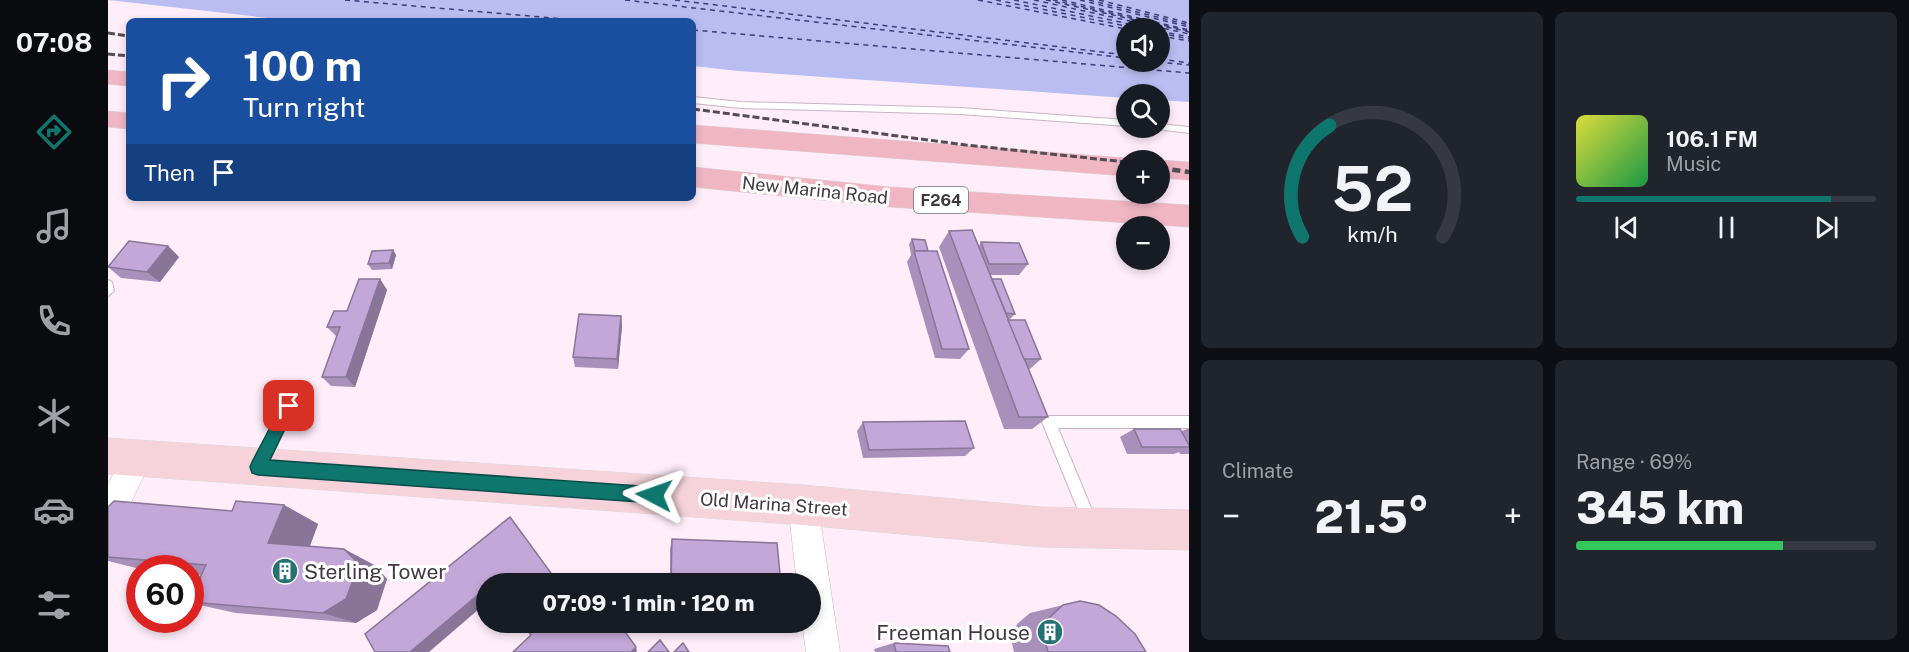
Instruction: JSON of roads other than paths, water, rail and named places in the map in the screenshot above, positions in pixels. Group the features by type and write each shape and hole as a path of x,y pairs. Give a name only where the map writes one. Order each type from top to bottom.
{"highway":[{"path":"108,77 126,79"},
{"path":"108,119 126,121"},
{"path":"696,134 1116,166"},
{"path":"1170,170 1189,171"},
{"name":"New Marina Road","path":"696,177 890,197 1189,216"},
{"path":"890,197 1116,223"},
{"path":"1170,230 1189,232"}],"main road":[{"name":"Old Marina Street","path":"123,457 803,505 1042,527 1189,530"}],"street":[{"path":"108,516 123,457"},
{"path":"803,505 823,652"}],"lane":[{"path":"696,100 741,105 962,111 1116,122"},
{"path":"1170,128 1189,130"},
{"path":"108,285 108,291"},
{"path":"258,467 289,406"},
{"path":"1092,528 1049,422 1189,422"}],"water":[{"path":"108,0 1189,0 1189,102 1170,101 1170,84 1116,84 1116,97 696,66 696,18 268,18"}],"railway":[{"path":"108,33 126,36"},
{"path":"108,54 126,56"},
{"path":"696,109 966,145 1116,161"},
{"path":"1170,169 1189,172"}],"place":[{"name":"Sterling Tower","path":"285,571"},
{"name":"Freeman House","path":"1050,632"}]}
